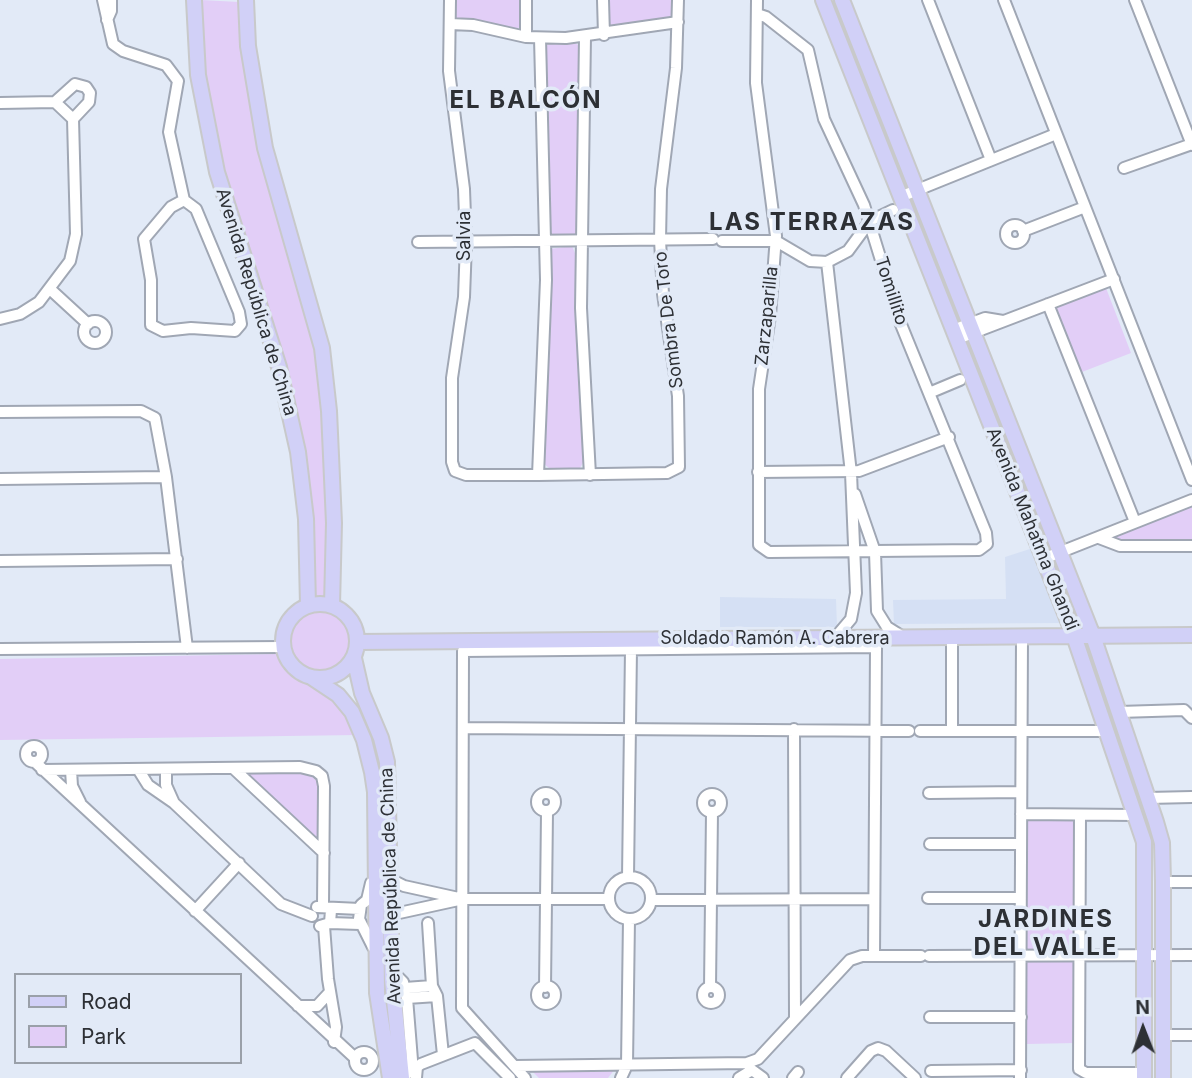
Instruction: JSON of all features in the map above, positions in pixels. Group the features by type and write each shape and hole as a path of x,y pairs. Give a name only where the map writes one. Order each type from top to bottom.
{"main road":[{"name":"Avenida República de China","path":"194,0 198,75 217,172 279,368 298,452 306,519 308,605"},
{"path":"246,0 248,46 265,149 322,348 329,411 334,523 332,605"},
{"name":"Avenida Mahatma Ghandi","path":"842,0 1093,636 1162,843 1163,1078"},
{"name":"Avenida Mahatma Ghandi","path":"825,1 897,203 955,335 1074,636 1136,815 1146,853 1144,1075"},
{"path":"308,605 332,605 348,615 358,642 354,658 331,677 311,677 292,666 282,643 289,618 308,605"},
{"name":"Soldado Ramón A. Cabrera","path":"358,642 1192,635"},
{"name":"Avenida República de China","path":"354,658 362,693 381,738 387,762 391,970 404,1078"},
{"name":"Avenida República de China","path":"311,677 345,702 359,727 374,785 378,1009 390,1078"}],"street":[{"path":"103,0 110,39 117,48 160,62 176,75 178,92 169,132 184,200 196,209 239,312 241,324 235,331 191,328 163,331 152,325 151,280 144,239 171,207 184,200"},
{"path":"107,20 111,11 111,0"},
{"name":"Salvia","path":"450,0 449,71 464,189 466,243 464,297 452,378 452,462 455,471 466,475 538,475"},
{"path":"526,0 526,37"},
{"path":"603,0 604,35"},
{"name":"Sombra De Toro","path":"590,475 675,471 681,460 676,371 663,294 660,240 661,189 674,91 678,0"},
{"name":"Zarzaparilla","path":"757,0 756,83 776,241 770,316 760,378 758,540 761,548 769,552 852,552"},
{"path":"928,0 990,160"},
{"path":"1004,0 1192,480"},
{"path":"1124,167 1192,144 1135,0"},
{"name":"Tomillito","path":"757,14 766,17 808,50 824,119 870,221 896,310 988,539 984,548 974,552 874,552"},
{"path":"450,24 473,25 540,38 604,35 678,22"},
{"path":"540,38 546,242 538,475 590,475 580,241 585,37"},
{"path":"0,103 55,102 75,84 86,87 90,93 89,102 74,119 75,244 70,261 51,290 30,309 0,319"},
{"path":"55,102 74,119"},
{"path":"418,242 776,241 810,261 827,262 849,251 870,221 917,190 1056,134"},
{"path":"1023,231 1085,208"},
{"path":"827,262 851,479 852,552 856,593 851,619 834,639"},
{"path":"955,335 971,328 1003,321 1114,279"},
{"path":"51,290 88,324"},
{"path":"1048,304 1135,522"},
{"path":"929,393 960,380"},
{"path":"0,412 147,412 158,422 187,648"},
{"path":"758,472 851,479 949,437"},
{"path":"0,479 166,477"},
{"path":"851,479 874,552 875,593 880,618 893,632 906,638"},
{"path":"1043,559 1192,500"},
{"path":"1099,538 1120,546 1192,546"},
{"path":"852,552 874,552"},
{"path":"0,561 177,559"},
{"path":"856,593 875,593"},
{"path":"952,638 952,731"},
{"path":"931,1071 1020,1074 1022,638"},
{"path":"212,646 232,641 282,643"},
{"path":"0,649 187,648 282,643"},
{"path":"525,1078 462,1008 464,651 876,647 874,956"},
{"path":"628,877 631,649"},
{"path":"1119,712 1189,710"},
{"path":"463,728 1106,731"},
{"path":"794,729 795,1017"},
{"path":"334,1042 336,1027 330,992 324,853 324,786 319,773 300,767 71,770 39,766 89,816 334,1042 355,1058"},
{"path":"233,768 324,853"},
{"path":"138,769 148,785 174,803 281,904 312,916 317,925 360,924"},
{"path":"166,769 166,785 174,803"},
{"path":"71,770 76,796 89,816"},
{"path":"929,793 1021,792"},
{"path":"1148,798 1192,797"},
{"path":"545,987 547,811"},
{"path":"710,987 712,812"},
{"path":"1021,814 1136,815"},
{"path":"1080,815 1079,1069 1086,1073 1144,1075"},
{"path":"930,844 1020,844"},
{"path":"376,849 369,895 360,909 360,924 370,936 376,956"},
{"path":"195,911 239,863"},
{"path":"628,877 646,884 651,900 643,915 629,919 613,911 608,899 616,882 628,877"},
{"path":"390,879 404,886 463,899"},
{"path":"1163,882 1192,882"},
{"path":"928,898 1020,898"},
{"path":"390,915 463,899 608,899"},
{"path":"651,900 874,899"},
{"path":"312,916 314,910 327,908 360,909"},
{"path":"621,1078 627,1065 629,919"},
{"path":"428,923 431,992 443,1055"},
{"path":"515,1066 754,1061 850,960 874,956 1192,955"},
{"path":"391,970 406,993 412,1060 404,1078"},
{"path":"294,1004 311,1008 321,1004 330,992"},
{"path":"406,993 431,992"},
{"path":"930,1017 1021,1017"},
{"path":"1164,1035 1192,1035"},
{"path":"416,1078 417,1067 478,1044 510,1078"},
{"path":"847,1078 871,1051 878,1048 886,1051 915,1078"},
{"path":"739,1078 752,1070 763,1078"}],"shaded area":[{"path":"1036,547 1063,623 894,624 893,600 1006,599 1005,557"},
{"path":"720,597 836,599 837,627 720,627"}],"green space":[{"path":"201,0 239,2 323,388 328,462 326,594 319,599 313,593 307,499 202,79"},
{"path":"455,0 520,0 521,26 514,31 456,18"},
{"path":"606,0 671,0 670,19 607,28"},
{"path":"550,43 575,43 581,47 576,234 574,237 553,239 549,234 545,47"},
{"path":"572,246 575,253 584,461 580,468 549,468 544,464 550,249"},
{"path":"1106,288 1131,353 1082,372 1056,307"},
{"path":"1192,506 1192,542 1118,541 1115,535"},
{"path":"323,606 336,609 347,616 354,627 357,640 354,653 347,664 336,671 323,674 310,671 299,664 292,653 289,640 292,627 299,616 310,609"},
{"path":"278,654 290,673 319,689 342,709 358,735 0,740 0,659"},
{"path":"245,771 303,771 315,778 319,784 320,840 317,842"},
{"path":"1026,820 1074,820 1074,952 1026,952"},
{"path":"1074,960 1075,1043 1027,1044 1026,961"},
{"path":"615,1069 608,1078 539,1078 532,1071"}],"district":[{"name":"EL BALCÓN","path":"526,101"},
{"name":"LAS TERRAZAS","path":"812,223"},
{"name":"JARDINES DEL VALLE","path":"1046,934"}]}
